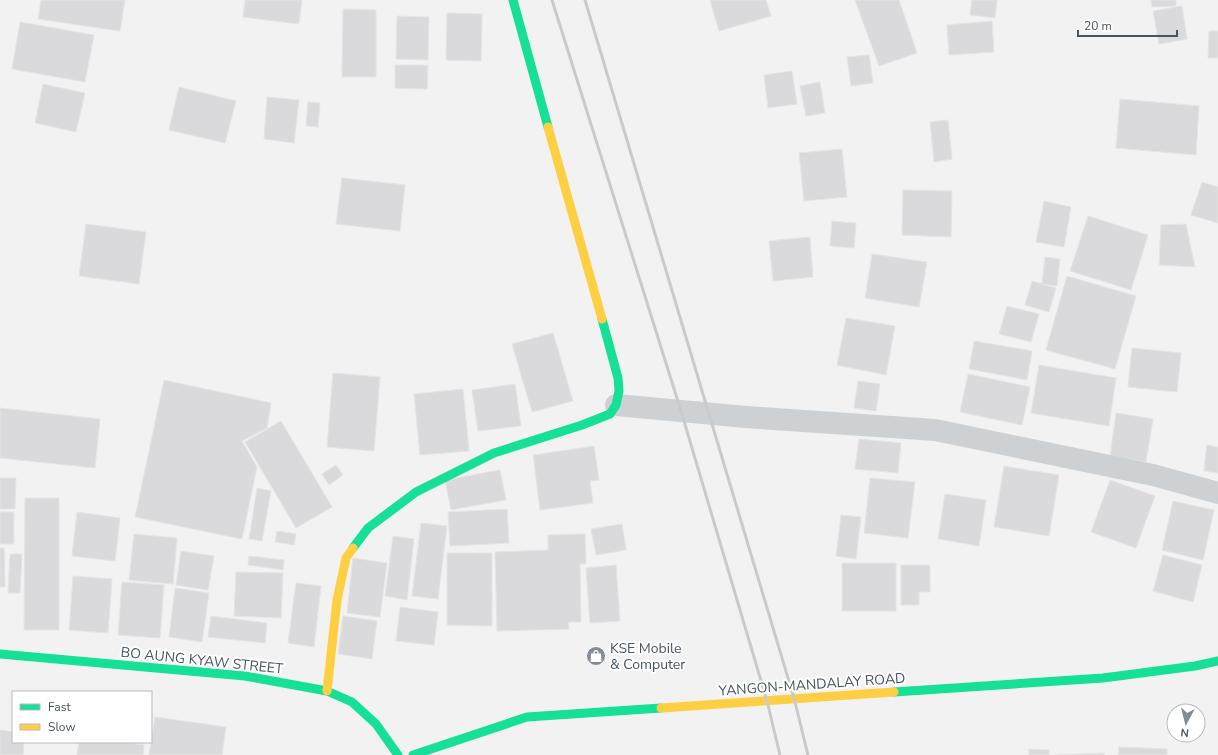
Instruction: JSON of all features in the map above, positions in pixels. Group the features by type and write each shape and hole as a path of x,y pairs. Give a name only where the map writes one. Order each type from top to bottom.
{"street":[{"path":"327,691 337,600 346,558 368,528 416,492 494,453 582,425 610,414 616,405 619,391 618,378 513,0"},
{"path":"616,405 746,418 935,430 1153,475 1218,493"},
{"name":"BO AUNG KYAW STREET","path":"0,654 245,676 327,691 352,702 367,715 376,724 398,755"},
{"name":"YANGON-MANDALAY ROAD","path":"413,755 527,717 1103,678 1195,666 1218,661"}],"building":[{"path":"41,0 125,0 120,31 38,19"},
{"path":"245,0 302,0 299,24 243,17"},
{"path":"710,0 766,0 771,16 719,31"},
{"path":"855,0 899,0 917,53 879,66"},
{"path":"972,0 997,0 995,18 970,15"},
{"path":"1151,0 1176,0 1176,6 1152,7"},
{"path":"1182,6 1187,39 1159,44 1153,11"},
{"path":"343,9 376,10 376,77 342,77"},
{"path":"447,13 482,14 481,61 446,60"},
{"path":"397,16 429,17 428,60 396,59"},
{"path":"992,21 994,52 949,55 947,25"},
{"path":"20,22 94,35 85,82 12,69"},
{"path":"1209,31 1218,31 1218,58 1208,58"},
{"path":"869,55 873,83 851,86 847,57"},
{"path":"395,65 428,65 427,89 395,88"},
{"path":"792,71 797,104 768,108 764,75"},
{"path":"820,82 825,113 806,116 800,86"},
{"path":"43,84 85,93 76,132 35,123"},
{"path":"179,87 236,101 225,143 169,130"},
{"path":"267,97 299,100 294,143 264,139"},
{"path":"1120,99 1199,106 1196,155 1116,148"},
{"path":"308,102 320,103 318,127 306,126"},
{"path":"948,120 952,159 934,162 930,122"},
{"path":"842,149 847,197 804,201 799,153"},
{"path":"342,178 405,185 400,231 336,224"},
{"path":"1202,182 1218,187 1218,223 1191,215"},
{"path":"903,190 952,191 951,237 902,235"},
{"path":"1044,201 1071,207 1064,247 1036,242"},
{"path":"1088,216 1148,235 1131,290 1070,271"},
{"path":"832,221 856,223 854,248 830,246"},
{"path":"86,224 146,232 139,284 79,276"},
{"path":"1186,224 1195,267 1159,265 1161,225"},
{"path":"810,237 813,277 773,281 769,241"},
{"path":"872,254 927,262 919,307 865,298"},
{"path":"1045,257 1060,259 1057,286 1042,284"},
{"path":"1067,276 1136,296 1115,369 1046,350"},
{"path":"1032,281 1056,288 1049,312 1025,305"},
{"path":"1007,306 1039,314 1031,342 999,334"},
{"path":"846,318 895,326 886,375 837,365"},
{"path":"553,333 573,401 532,412 512,344"},
{"path":"974,341 1032,351 1027,380 969,369"},
{"path":"1132,348 1181,353 1177,392 1128,387"},
{"path":"1039,365 1116,378 1109,426 1031,413"},
{"path":"333,373 380,377 374,451 327,447"},
{"path":"968,374 1030,387 1022,425 960,412"},
{"path":"164,380 271,403 267,428 242,441 257,467 242,539 135,517"},
{"path":"858,381 880,384 876,411 854,408"},
{"path":"515,384 521,426 478,431 472,390"},
{"path":"463,389 469,451 420,455 414,394"},
{"path":"0,408 100,419 95,468 0,458"},
{"path":"1116,413 1153,419 1146,462 1110,456"},
{"path":"281,421 332,507 296,528 245,442"},
{"path":"859,439 901,443 898,473 855,469"},
{"path":"1207,445 1218,447 1218,473 1204,471"},
{"path":"594,446 599,480 590,481 593,503 540,510 533,455"},
{"path":"336,465 343,475 329,485 322,474"},
{"path":"1004,466 1059,475 1049,536 994,527"},
{"path":"500,470 506,500 451,510 445,480"},
{"path":"0,478 16,478 15,509 0,509"},
{"path":"870,478 915,482 908,538 864,533"},
{"path":"1110,480 1155,496 1136,548 1091,532"},
{"path":"257,488 271,491 262,541 249,539"},
{"path":"945,494 986,500 979,546 938,539"},
{"path":"25,498 59,498 59,630 24,630"},
{"path":"1173,501 1214,510 1203,560 1162,550"},
{"path":"507,509 509,543 450,546 448,512"},
{"path":"0,512 14,512 14,544 0,544"},
{"path":"77,512 120,518 115,561 72,556"},
{"path":"841,515 861,517 856,559 836,556"},
{"path":"421,523 447,526 438,599 412,596"},
{"path":"622,524 626,550 596,555 591,529"},
{"path":"277,531 296,534 294,545 275,542"},
{"path":"134,534 177,538 173,584 129,580"},
{"path":"585,534 586,564 580,564 581,622 568,622 569,629 497,631 495,552 548,550 548,535"},
{"path":"393,536 414,539 407,600 385,596"},
{"path":"0,548 4,548 5,587 0,587"},
{"path":"181,551 214,556 208,590 176,585"},
{"path":"447,553 492,553 492,626 447,625"},
{"path":"10,554 22,554 20,593 8,593"},
{"path":"1163,555 1202,565 1193,602 1153,591"},
{"path":"249,556 284,560 283,570 248,565"},
{"path":"353,558 387,563 380,617 347,613"},
{"path":"842,563 896,563 896,611 842,611"},
{"path":"616,565 620,621 590,623 586,568"},
{"path":"901,565 930,565 930,592 919,592 919,605 901,605"},
{"path":"236,572 283,573 281,618 234,616"},
{"path":"73,576 112,579 108,633 69,630"},
{"path":"122,582 164,585 160,638 118,635"},
{"path":"296,583 321,586 314,647 288,643"},
{"path":"175,588 209,593 202,642 169,637"},
{"path":"400,607 438,612 434,645 396,641"},
{"path":"211,616 267,623 265,643 208,637"},
{"path":"343,616 377,621 372,659 338,654"},
{"path":"155,717 226,727 222,755 149,755"},
{"path":"0,730 12,732 12,743 24,743 23,755 0,755"},
{"path":"79,743 129,743 144,745 143,755 77,755"},
{"path":"1119,747 1167,749 1167,755 1118,755"},
{"path":"1029,749 1049,750 1049,755 1029,755"},
{"path":"1104,753 1104,755 1055,755"}],"railway":[{"path":"552,0 681,411 767,701 780,755"},
{"path":"585,0 794,698 808,755"}],"traffic: fast":[{"path":"513,0 548,127"},
{"path":"353,548 368,528 416,492 494,453 582,425 610,414 616,405 619,391 618,378 602,319"},
{"path":"0,654 245,676 327,691 352,702 376,724 398,755"},
{"path":"894,692 1103,678 1195,666 1218,661"},
{"path":"413,755 527,717 661,708"}],"traffic: slow":[{"path":"548,127 602,319"},
{"path":"327,691 337,600 346,558 353,548"},
{"path":"661,708 894,692"}],"place":[{"name":"KSE Mobile & Computer","path":"596,656"}]}
